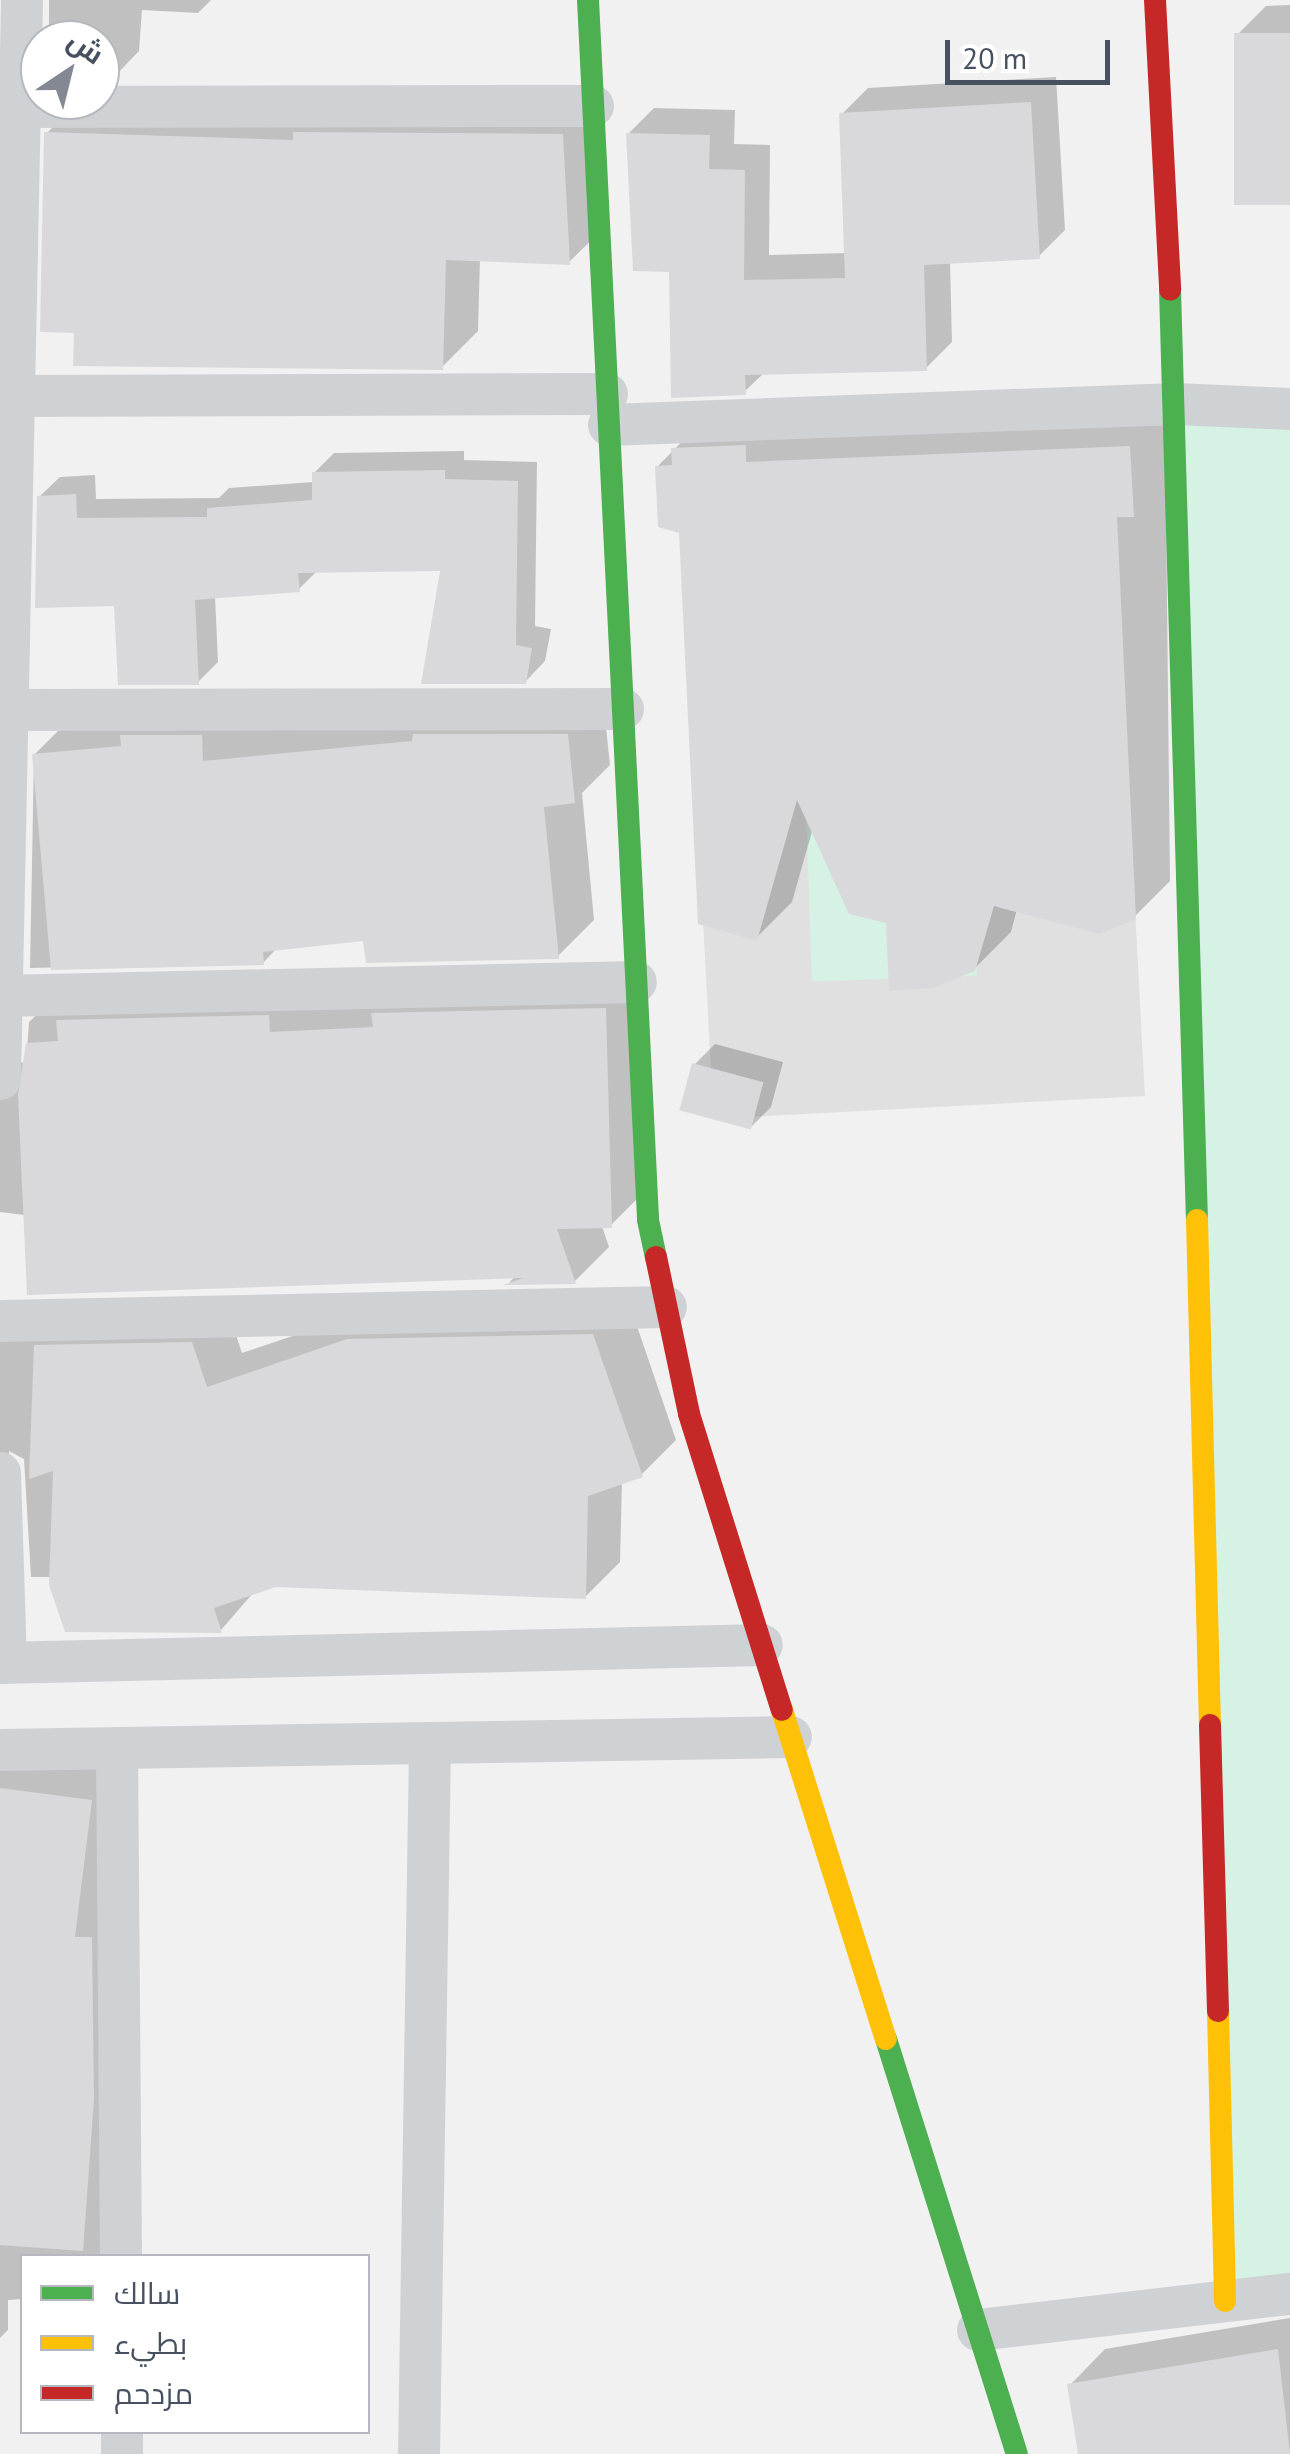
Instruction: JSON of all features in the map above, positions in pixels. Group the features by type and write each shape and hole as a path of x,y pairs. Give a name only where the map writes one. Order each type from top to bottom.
{"street":[{"path":"0,1079 10,107 22,0"},
{"path":"588,0 648,1220 689,1414 1017,2454"},
{"path":"1155,0 1176,404 1225,2301"},
{"path":"10,107 593,106"},
{"path":"7,396 608,409 1176,404 1290,409"},
{"path":"4,710 623,709"},
{"path":"1,996 636,982"},
{"path":"0,1321 666,1307"},
{"path":"0,1473 3,1663 762,1645"},
{"path":"0,1750 791,1737"},
{"path":"419,2454 430,1743"},
{"path":"117,1748 121,2254"},
{"path":"978,2330 1290,2294"}],"shaded area":[{"path":"1111,450 1145,1096 713,1119 680,473"}],"green space":[{"path":"1176,404 1290,416 1290,2294 1225,2301"},
{"path":"967,690 977,976 812,982 802,696"}],"building":[{"path":"1234,33 1290,33 1290,205 1234,205"},
{"path":"1031,102 1040,259 924,265 927,371 745,375 746,395 671,398 669,272 633,271 626,133 710,135 709,169 745,170 744,280 845,278 839,113"},
{"path":"44,132 293,140 293,132 563,134 570,265 446,260 443,370 73,366 74,333 40,332"},
{"path":"746,445 746,462 1130,446 1134,517 1117,517 1136,919 1099,934 994,906 975,971 933,988 889,991 886,923 849,914 797,800 757,941 698,924 679,533 658,527 655,466 672,465 671,448"},
{"path":"445,470 445,479 518,481 516,645 532,648 526,684 421,684 440,571 298,573 300,592 195,600 199,685 118,685 114,606 35,608 37,496 76,494 77,518 207,517 207,508 312,500 312,472"},
{"path":"413,734 568,734 575,803 544,807 559,959 366,963 363,941 263,952 264,965 51,970 32,754 121,746 120,735 202,735 203,761 412,741"},
{"path":"606,1008 612,1228 557,1229 576,1284 503,1285 523,1278 27,1295 18,1095 26,1043 58,1041 56,1020 269,1015 270,1032 373,1027 371,1013"},
{"path":"692,1063 763,1082 751,1129 679,1110"},
{"path":"593,1334 643,1477 588,1496 586,1599 276,1587 214,1608 222,1633 65,1632 49,1585 53,1471 29,1479 34,1345 192,1342 207,1387 347,1339"},
{"path":"0,1788 92,1800 75,1937 92,1937 94,2099 83,2251 0,2245"},
{"path":"1278,2349 1290,2454 1078,2454 1067,2384"}],"traffic: fast":[{"path":"588,0 648,1220 656,1257"},
{"path":"1170,290 1197,1220"},
{"path":"886,2039 1017,2454"}],"traffic: slow":[{"path":"1197,1220 1210,1725"},
{"path":"782,1710 886,2039"},
{"path":"1218,2011 1225,2301"}],"traffic: jam":[{"path":"1155,0 1170,290"},
{"path":"656,1257 689,1414 782,1710"},
{"path":"1210,1725 1218,2011"}]}
